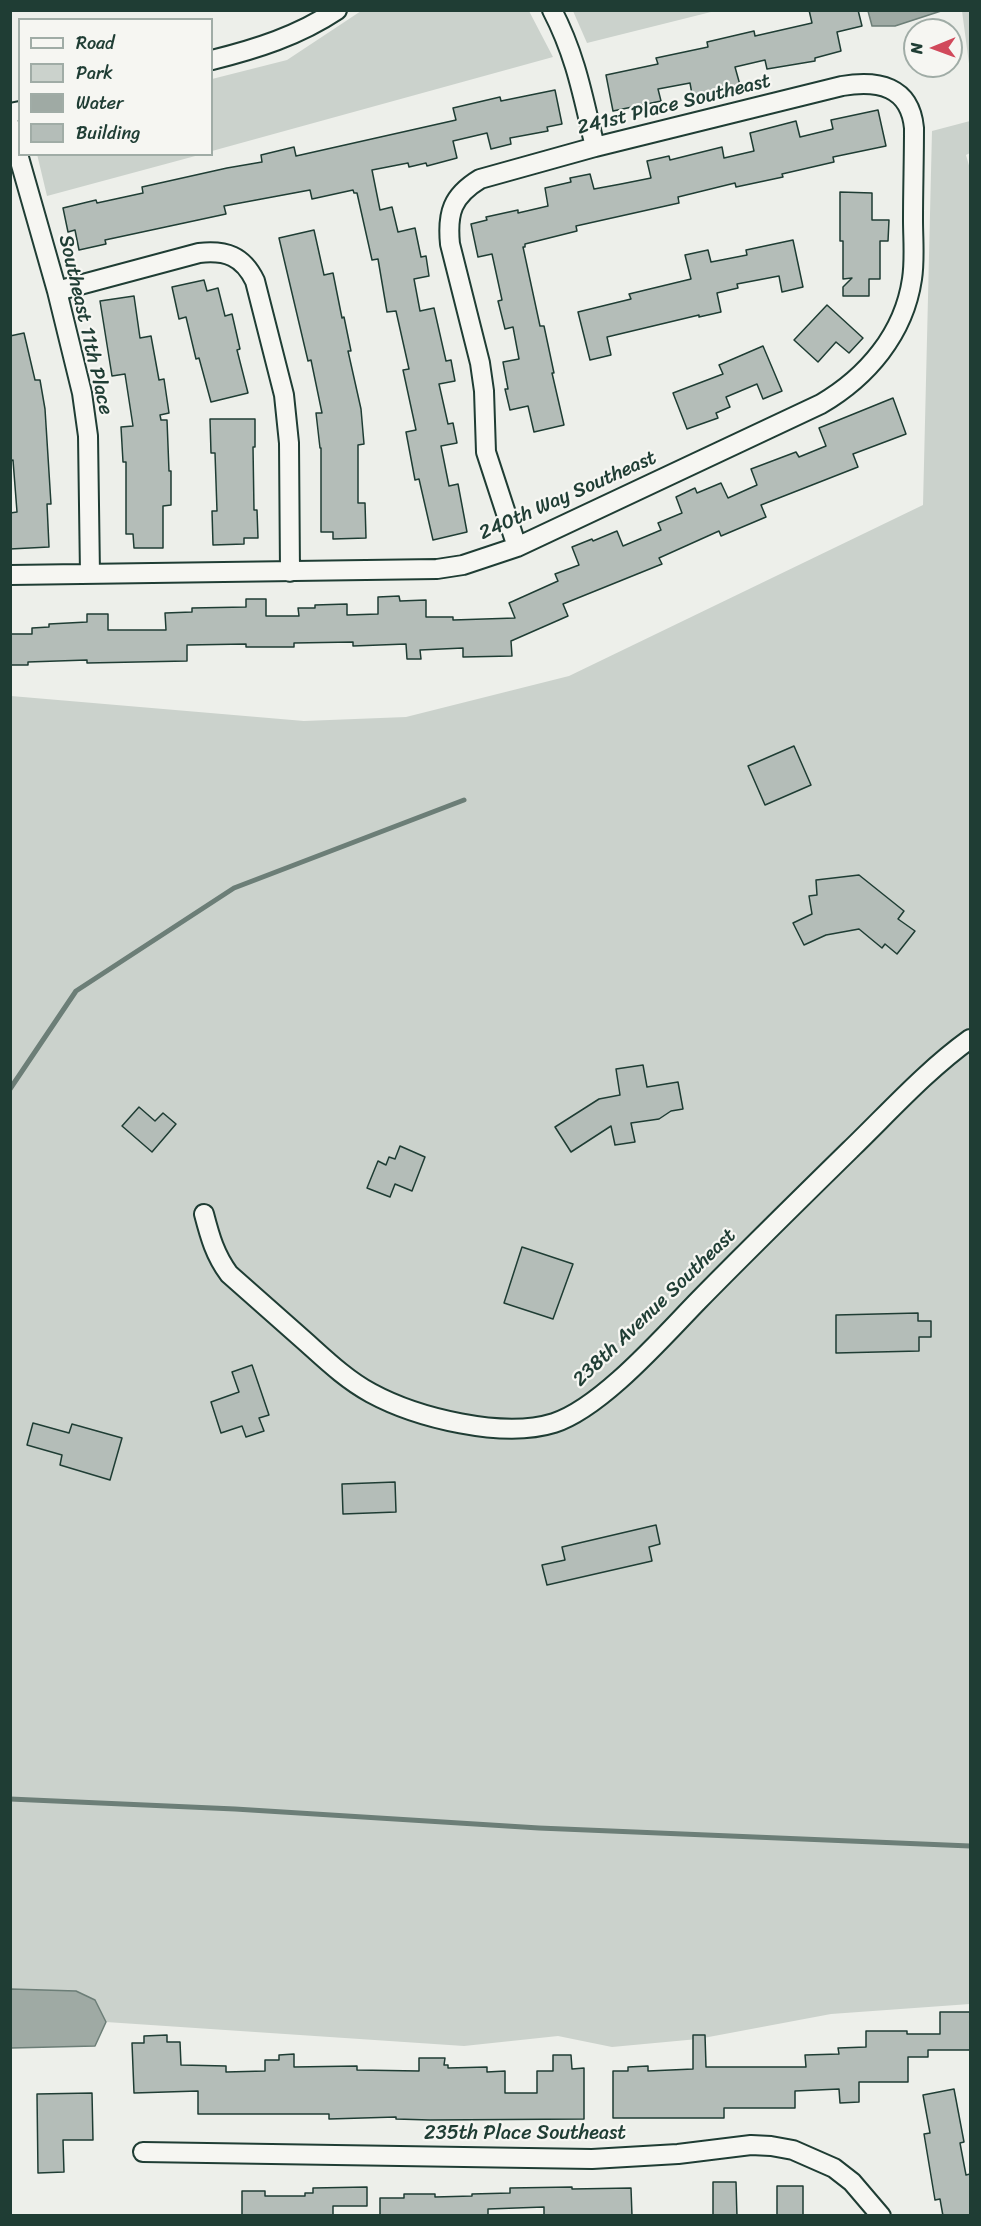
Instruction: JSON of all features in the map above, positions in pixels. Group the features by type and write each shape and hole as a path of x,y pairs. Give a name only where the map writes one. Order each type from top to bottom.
{"street":[{"path":"213,60 268,46 326,18 337,10"},
{"path":"552,10 574,61 595,147"},
{"name":"241st Place Southeast","path":"517,547 486,452 484,391 480,363 450,244 448,226 451,211 462,192 480,179 595,147 842,86 860,83 876,84 893,90 905,100 912,114"},
{"name":"240th Way Southeast","path":"10,575 437,569 463,565 517,547 821,404 858,378 888,342 901,319 912,278 912,114"},
{"name":"Southeast 11th Place","path":"10,126 18,154"},
{"name":"Southeast 11th Place","path":"19,156 57,291 82,393 86,425 90,574"},
{"path":"57,291 199,253 218,251 241,261 251,272 284,395 289,443 290,572"},
{"name":"238th Avenue Southeast","path":"204,1214 212,1244 229,1274 339,1371 369,1392 399,1406 439,1420 474,1425 530,1427 554,1423 585,1407 630,1369 790,1206 930,1071 970,1039"},
{"name":"235th Place Southeast","path":"143,2152 592,2159 678,2154 751,2145 771,2146 793,2150 834,2168 852,2182 881,2216"}],"green space":[{"path":"361,11 529,11 553,57 213,151 213,79 287,60"},
{"path":"573,11 715,11 587,43"},
{"path":"962,11 970,11 970,71 963,18"},
{"path":"970,121 970,153 966,155 970,169 970,2004 831,2014 698,2039 612,2047 558,2036 464,2046 106,2022 95,2000 76,1991 11,1989 11,696 304,721 406,717 569,676 923,505 932,131"},
{"path":"37,156 195,156 47,196"}],"water":[{"path":"868,10 941,11 920,18 903,18 903,23 895,26 872,26"},
{"path":"11,1989 76,1991 95,2000 106,2022 95,2046 11,2048"}],"building":[{"path":"809,10 858,10 862,26 837,32 841,51 815,58 815,61 767,69 765,60 735,67 740,85 713,91 714,95 693,100 690,83 658,89 661,101 613,111 606,75 658,64 656,58 708,47 707,42 754,31 755,36 812,23"},
{"path":"555,90 562,124 547,127 548,131 510,138 511,144 491,149 487,133 453,141 457,158 427,166 426,163 409,167 408,163 372,170 380,210 392,207 398,232 415,228 421,257 426,256 429,276 414,279 420,311 434,308 446,361 451,360 455,381 439,384 448,424 453,423 457,443 441,446 449,486 458,484 467,532 433,540 419,479 415,480 406,432 416,430 403,370 409,369 396,311 387,312 378,259 372,260 357,193 353,190 312,199 310,190 224,206 226,214 105,240 106,244 79,250 75,230 68,232 63,208 143,193 142,187 262,162 261,155 294,147 296,156 456,120 453,108 500,97 501,101"},
{"path":"878,110 886,146 833,157 834,162 782,174 783,177 736,187 735,183 678,197 679,203 576,226 577,231 525,244 523,247 540,326 544,326 564,425 534,432 528,406 510,410 505,389 508,389 503,362 519,359 513,327 505,329 498,301 502,300 492,254 478,257 471,224 487,220 486,217 548,206 545,188 571,182 570,178 590,174 594,189 651,178 647,161 669,156 670,160 722,147 724,158 754,151 750,133 796,121 800,137 833,129 831,120"},
{"path":"840,192 872,193 872,220 889,220 888,241 880,241 880,279 869,279 869,296 843,296 843,287 852,278 843,279"},
{"path":"314,230 324,275 333,273 351,351 348,351 361,409 364,444 358,445 358,503 365,503 366,538 333,539 333,532 321,532 321,448 316,413 322,413 311,360 308,361 279,238"},
{"path":"793,240 803,287 782,292 779,276 737,284 738,288 717,293 721,312 607,337 611,355 590,360 578,312 631,299 629,294 691,279 685,255 708,250 711,262 747,255 746,250"},
{"path":"204,280 207,291 218,288 225,316 232,314 240,349 237,350 248,393 211,402 199,358 196,359 186,317 179,319 172,287"},
{"path":"134,296 140,338 151,336 159,380 164,379 169,413 160,415 161,420 167,420 169,471 171,471 171,505 163,506 163,548 134,548 133,534 126,534 126,462 123,462 121,427 133,426 125,374 112,376 100,301"},
{"path":"827,305 863,338 849,353 836,342 818,362 794,340"},
{"path":"24,333 35,380 40,380 45,409 51,504 47,504 49,547 10,549 10,513 17,512 13,460 10,461 10,336"},
{"path":"763,346 782,391 763,399 757,384 726,397 730,407 716,413 718,418 687,429 673,393 723,374 719,365"},
{"path":"893,398 906,434 853,454 858,467 761,505 766,517 721,536 719,531 659,558 662,564 563,604 568,616 511,641 512,656 463,657 463,648 420,650 421,659 407,659 406,644 353,646 353,642 294,643 294,647 246,647 246,644 187,645 187,661 87,663 87,660 28,662 28,665 10,665 10,634 32,634 32,628 49,627 49,624 87,622 87,614 108,614 108,630 166,630 165,613 192,612 192,608 246,607 246,599 266,599 266,616 299,616 298,608 347,604 347,615 378,614 378,597 399,596 400,601 426,600 426,617 453,617 453,620 515,618 509,603 558,581 555,574 579,565 572,547 617,531 623,546 661,530 658,523 682,513 676,497 695,488 697,493 721,483 728,498 757,485 751,469 796,452 799,457 826,446 819,428"},
{"path":"210,419 255,419 254,510 257,510 258,538 244,538 244,544 213,545 212,511 217,511 215,453 211,453"},
{"path":"794,746 811,785 765,805 748,766"},
{"path":"859,875 904,911 898,919 915,931 897,954 885,944 882,948 859,929 826,935 804,945 793,923 812,914 809,896 817,895 816,880"},
{"path":"643,1065 647,1087 678,1082 683,1109 671,1111 659,1119 631,1123 635,1142 615,1145 611,1126 571,1152 555,1127 599,1099 620,1095 616,1069"},
{"path":"139,1107 155,1121 163,1113 176,1124 152,1152 122,1126"},
{"path":"400,1146 425,1157 412,1191 395,1184 390,1197 367,1188 378,1161 386,1165 389,1157 395,1159"},
{"path":"522,1247 573,1264 553,1319 504,1303"},
{"path":"918,1313 918,1321 931,1321 931,1337 919,1337 919,1351 836,1353 836,1315"},
{"path":"252,1365 269,1415 259,1418 264,1431 246,1437 242,1426 221,1433 211,1402 239,1392 232,1372"},
{"path":"33,1423 69,1433 72,1424 122,1438 110,1480 60,1465 62,1455 27,1445"},
{"path":"395,1482 396,1512 343,1514 342,1484"},
{"path":"656,1525 660,1544 649,1547 652,1561 547,1585 542,1565 565,1560 562,1547"},
{"path":"940,2012 970,2012 970,2050 928,2050 928,2057 908,2057 908,2082 859,2082 859,2102 840,2103 839,2089 795,2091 795,2108 724,2108 724,2118 613,2118 613,2071 628,2071 628,2067 648,2066 648,2071 693,2069 693,2035 705,2035 706,2067 806,2067 805,2055 839,2054 838,2048 866,2047 866,2031 940,2034"},
{"path":"167,2035 167,2042 180,2042 181,2065 226,2066 226,2072 265,2071 265,2060 279,2060 279,2055 294,2054 294,2067 357,2066 357,2070 419,2071 419,2058 445,2058 444,2065 448,2065 448,2068 487,2067 487,2072 505,2071 505,2093 537,2093 537,2071 553,2071 553,2055 571,2055 572,2069 584,2068 584,2119 430,2120 396,2119 396,2117 329,2119 329,2114 198,2114 198,2091 134,2093 132,2043 144,2043 144,2036"},
{"path":"954,2089 964,2142 960,2143 966,2175 970,2174 970,2216 943,2216 940,2199 935,2200 924,2134 930,2133 923,2095"},
{"path":"92,2093 93,2140 63,2140 64,2172 38,2173 37,2094"},
{"path":"713,2182 736,2182 737,2216 713,2216"},
{"path":"777,2186 803,2186 803,2216 777,2216"},
{"path":"367,2187 367,2206 333,2206 333,2216 242,2216 242,2191 265,2191 265,2196 305,2196 305,2193 313,2193 313,2188"},
{"path":"572,2187 572,2189 631,2188 632,2216 544,2216 544,2207 488,2209 488,2216 380,2216 380,2198 404,2198 404,2194 435,2194 435,2197 472,2196 472,2194 510,2193 510,2188"}],"waterway":[{"path":"10,1089 76,991 234,888 464,800"},
{"path":"10,1799 235,1809 539,1828 970,1846"}]}
